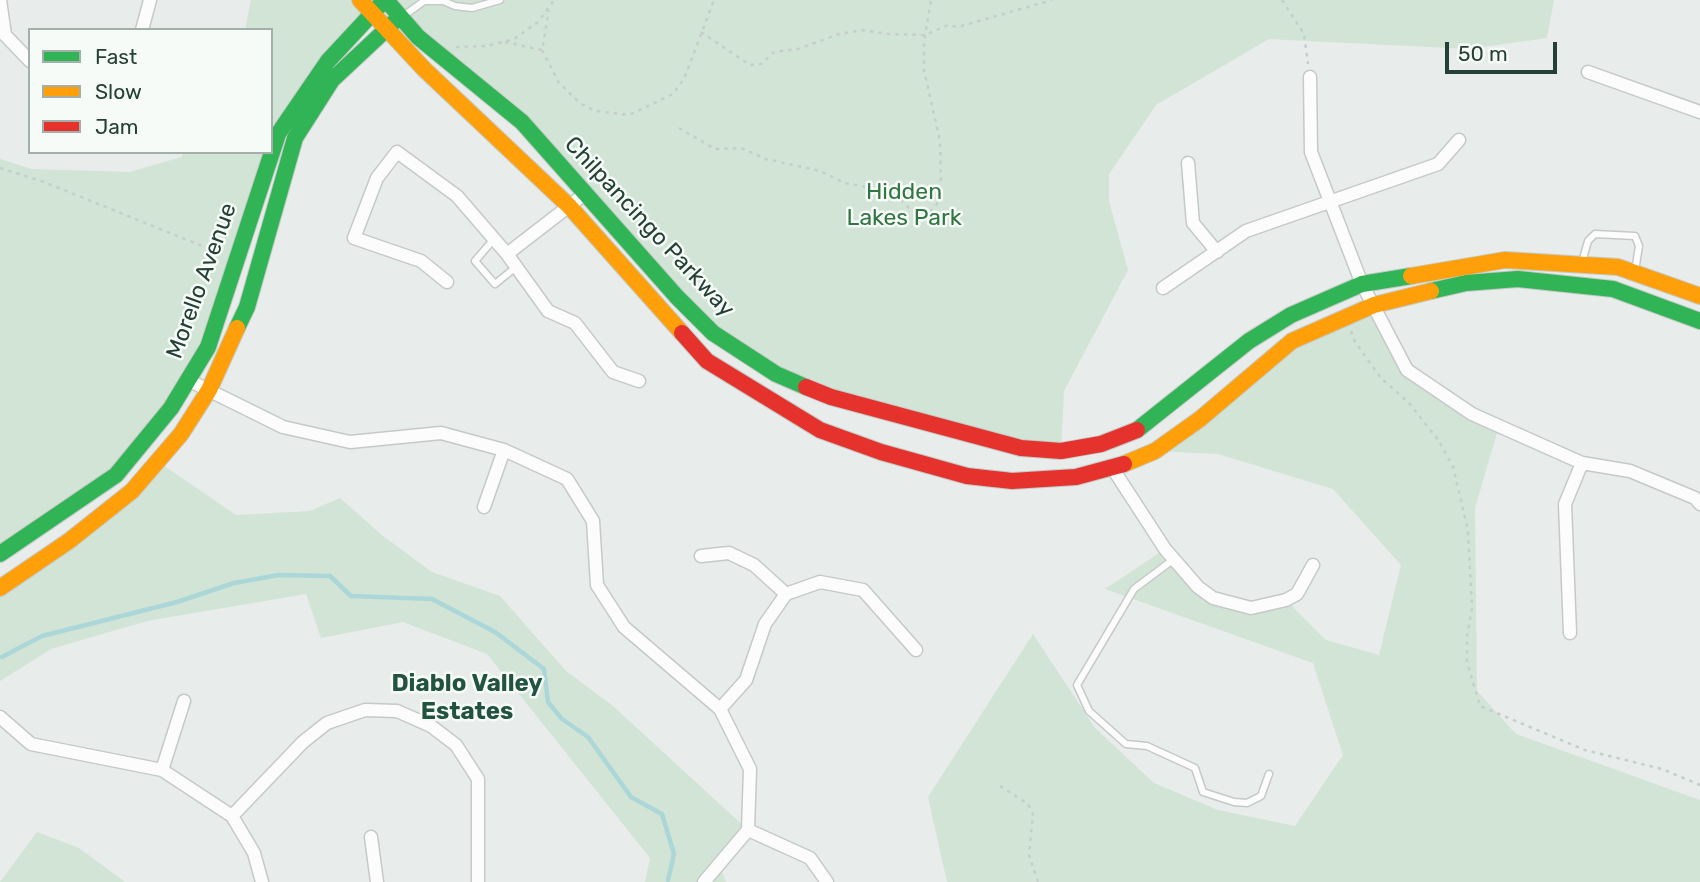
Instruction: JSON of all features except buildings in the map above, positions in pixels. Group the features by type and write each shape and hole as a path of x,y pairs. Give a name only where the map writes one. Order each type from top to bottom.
{"street":[{"path":"0,0 5,35 28,59"},
{"path":"143,28 150,0"},
{"path":"360,0 386,29"},
{"name":"Morello Avenue","path":"273,149 278,134 328,61 385,0"},
{"name":"Chilpancingo Parkway","path":"385,0 418,37 522,122 677,297 713,333 776,374 831,397 1021,448 1061,451 1101,444 1137,430 1171,406 1249,341 1291,315 1362,284 1505,260 1618,267 1700,296"},
{"name":"Morello Avenue","path":"0,588 69,541 132,491 181,434 209,390 247,307 295,138 332,80 401,18"},
{"name":"Chilpancingo Parkway","path":"386,29 424,69 569,206 707,361 820,430 881,452 967,476 1012,481 1063,478 1113,468 1155,451 1200,419 1292,341 1343,316 1374,305 1466,283 1518,278 1613,289 1679,311 1700,321"},
{"path":"1588,72 1700,112"},
{"path":"1310,77 1311,152 1362,284 1407,369 1472,414 1582,463 1630,471 1695,498 1700,503"},
{"path":"1163,288 1246,231 1438,164 1460,140"},
{"path":"447,282 421,261 354,238 377,178 397,152 457,196 507,254 548,311 575,323 613,372 639,381"},
{"name":"Morello Avenue","path":"0,554 116,475 190,381 208,347 271,154"},
{"path":"1188,163 1193,223 1217,252"},
{"path":"507,254 586,193"},
{"path":"190,381 284,426 351,442 441,433 504,450 567,479 593,521 597,584 624,627 720,709 750,769 748,830 704,882"},
{"path":"484,507 504,450"},
{"path":"1570,633 1565,505 1582,463"},
{"path":"1113,468 1174,559 1198,587 1213,598 1251,608 1286,600 1297,594 1313,565"},
{"path":"701,556 729,554 754,565 786,594"},
{"path":"720,709 746,680 765,624 786,594 820,582 863,590 916,650"},
{"path":"162,770 184,701"},
{"path":"232,816 303,742 327,723 365,710 397,711 431,726 456,745 478,779 478,882"},
{"path":"0,717 31,744 162,770 232,816 254,853 262,882"},
{"path":"748,830 810,858 827,882"},
{"path":"371,837 377,882"}],"lane":[{"path":"401,18 424,1 442,1 472,8 500,0"},
{"path":"1582,264 1588,241 1595,234 1635,236 1639,246 1635,273"},
{"path":"494,239 475,261 495,284 516,267"},
{"path":"1174,559 1134,589 1077,685 1089,711 1126,744 1147,746 1195,768 1203,792 1234,803 1247,803 1261,796 1269,774"}],"path":[{"path":"448,45 459,48 514,39 538,22 554,0"},
{"path":"550,6 542,50 559,83 581,104 596,111 629,115 673,94 684,79 713,0"},
{"path":"678,128 715,149 741,148 766,159 820,171 845,183 894,192 909,208 929,213 937,204 941,186 940,141 925,70 925,34 932,0"},
{"path":"701,32 750,65 761,64 774,52 798,49 839,33 863,30 888,34 925,34 948,25 958,27 1052,0"},
{"path":"1282,0 1304,34 1310,77"},
{"path":"502,42 542,50"},
{"path":"0,168 44,182 236,258"},
{"path":"1343,316 1355,342 1370,364 1409,404 1444,447 1453,467 1468,530 1472,609 1467,636 1467,662 1480,706 1585,750 1662,769 1700,785"},
{"path":"1000,786 1028,804 1033,814 1029,855 1038,882"}],"green space":[{"path":"251,0 360,0 371,13 278,134 273,149 273,28 245,28"},
{"name":"Hidden Lakes Park","path":"386,0 1554,0 1547,38 1468,49 1269,39 1156,105 1109,174 1109,201 1128,270 1064,391 1061,451 831,397 713,333 593,200"},
{"path":"183,154 271,154 208,347 116,475 0,554 0,159 32,169 130,172"},
{"path":"1374,305 1407,370 1499,426 1475,508 1477,691 1516,734 1700,800 1700,882 947,882 928,797 1033,634 1095,728 1154,783 1218,810 1295,826 1343,755 1313,663 1105,589 1165,549 1198,587 1251,608 1286,600 1326,640 1379,655 1401,565 1333,489 1218,454 1155,451 1292,341"},
{"path":"157,461 236,515 310,511 340,498 383,536 432,572 500,596 566,671 613,706 748,830 719,864 726,882 645,882 650,858 487,654 403,622 321,638 306,594 147,621 51,649 0,681 0,588"},
{"path":"37,832 79,848 125,882 0,882"}],"waterway":[{"path":"2,657 42,636 177,602 234,583 279,575 330,576 351,596 432,599 495,632 544,669 548,702 562,719 588,737 631,797 662,814 674,854 668,880"}],"traffic: fast":[{"path":"386,0 418,37 522,122 677,297 713,333 776,374 806,387"},
{"path":"273,149 278,134 328,61 380,5"},
{"path":"237,328 247,307 295,138 332,80 393,23"},
{"path":"0,554 116,475 171,408 208,347 271,154"},
{"path":"1137,430 1249,341 1291,315 1362,284 1411,276"},
{"path":"1431,291 1466,283 1518,279 1613,289 1700,321"}],"traffic: slow":[{"path":"360,0 424,69 569,206 682,333"},
{"path":"1411,276 1505,260 1618,267 1700,296"},
{"path":"1124,464 1155,451 1200,419 1292,341 1374,305 1431,291"},
{"path":"0,588 69,541 132,491 181,434 209,390 237,328"}],"traffic: jam":[{"path":"682,333 707,361 820,430 881,452 967,476 1012,481 1076,477 1124,464"},
{"path":"806,387 831,397 1021,448 1061,451 1101,444 1137,430"}],"district":[{"name":"Diablo Valley Estates","path":"467,698"}]}
